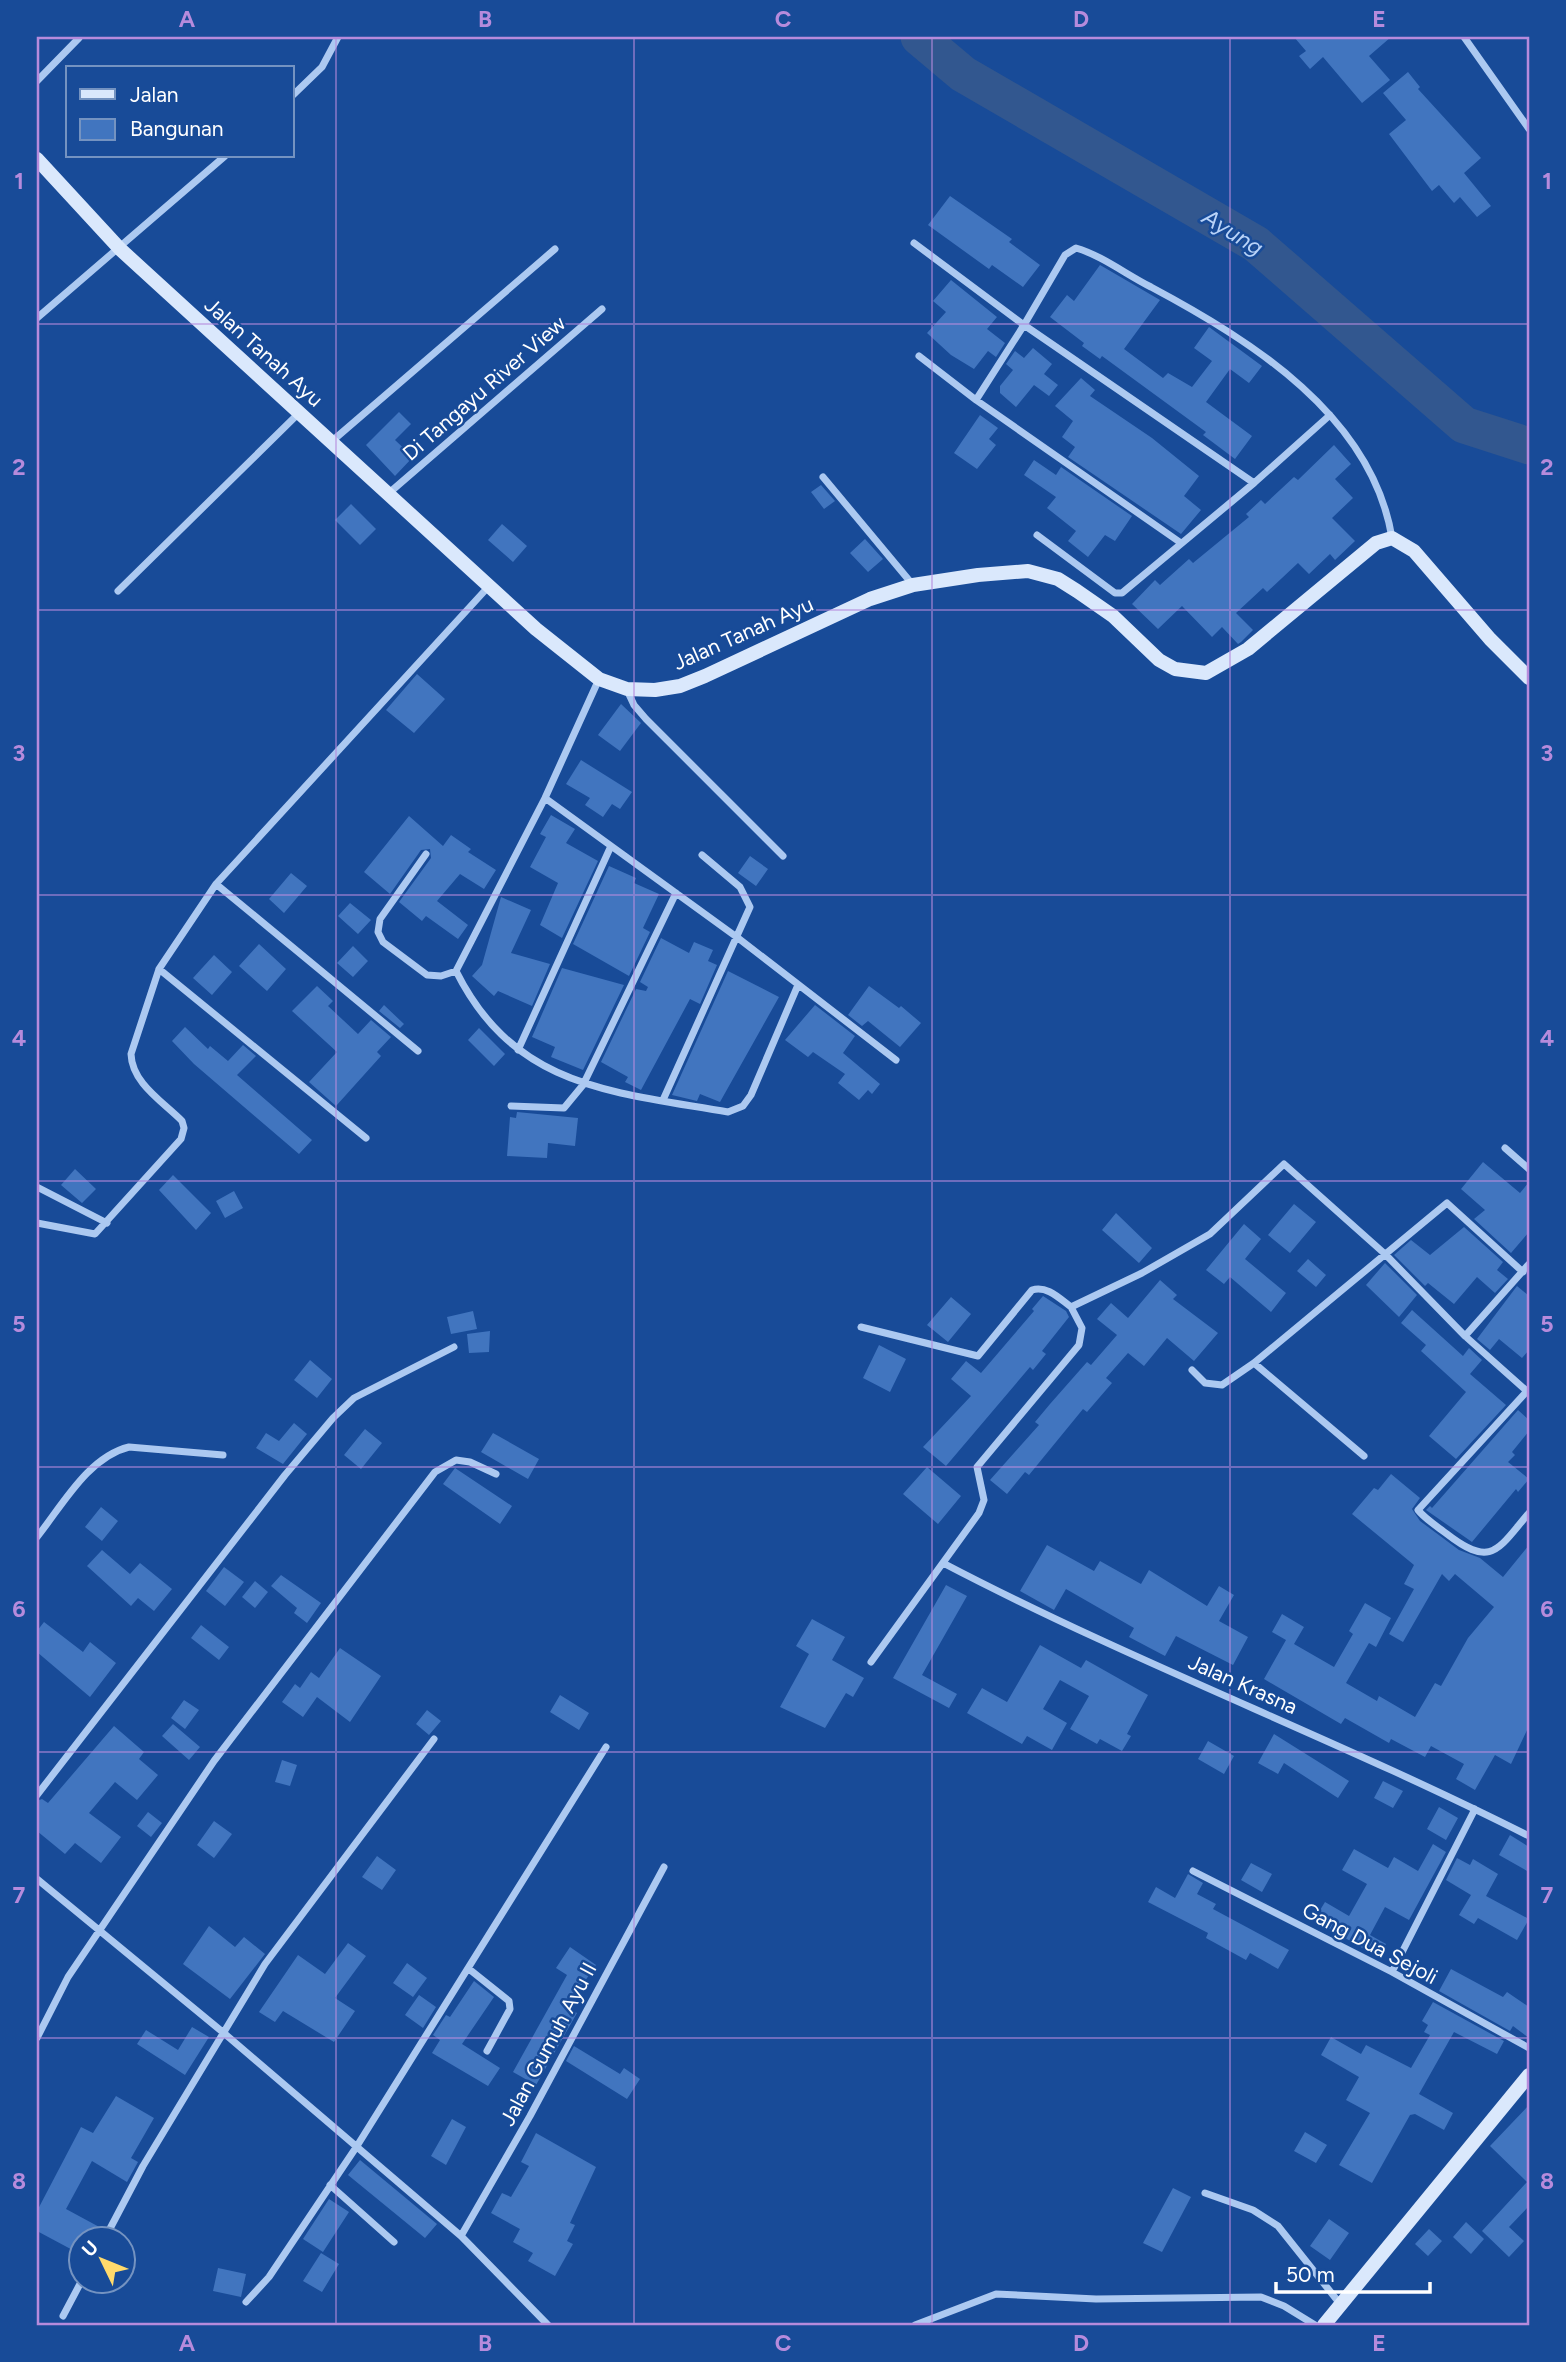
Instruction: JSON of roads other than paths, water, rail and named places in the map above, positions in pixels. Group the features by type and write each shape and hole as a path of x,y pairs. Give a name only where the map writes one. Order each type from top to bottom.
{"street":[{"path":"294,94 322,67 338,37"},
{"path":"1464,37 1529,129"},
{"path":"37,81 79,38"},
{"path":"37,318 223,158"},
{"name":"Jalan Tanah Ayu","path":"38,163 120,249 491,584 536,629 599,680 627,689 680,687 870,599 913,585 1028,571 1059,579 1104,610 1159,660 1175,669 1206,673 1248,649 1376,543 1392,538"},
{"path":"914,243 1024,325 1254,483"},
{"path":"331,442 555,249"},
{"path":"976,400 1065,255 1072,249 1079,249 1217,323 1267,360 1330,415 1367,463 1382,493 1392,538 1414,551 1490,639 1529,678"},
{"name":"Di Tangayu River View","path":"389,494 602,309"},
{"path":"919,356 976,400 1181,543"},
{"path":"118,591 299,413"},
{"path":"1037,535 1115,593 1129,589 1330,415"},
{"path":"823,477 913,585"},
{"path":"37,1223 94,1234 107,1223 181,1139 184,1128 182,1121 137,1078 132,1068 131,1054 159,969 216,884 491,584"},
{"path":"426,854 380,919 378,932 383,942 427,975 441,976 456,971 545,797 599,680"},
{"path":"627,689 634,705 646,719 783,856"},
{"path":"545,797 738,938 896,1060"},
{"path":"518,1050 611,846"},
{"path":"663,1100 738,938 749,901 740,887 702,855"},
{"path":"216,884 418,1051"},
{"path":"511,1106 564,1108 583,1084 676,893"},
{"path":"159,969 366,1138"},
{"path":"456,971 485,1016 518,1050 541,1067 583,1084 728,1112 743,1106 752,1092 798,985"},
{"path":"1505,1148 1529,1170"},
{"path":"1071,1307 1142,1273 1210,1234 1282,1164 1289,1167 1385,1254 1465,1336 1528,1391 1418,1510 1468,1551 1483,1554 1499,1547 1529,1513"},
{"path":"37,1187 107,1223"},
{"path":"1192,1370 1205,1383 1222,1385 1254,1363 1447,1203 1523,1272"},
{"path":"1465,1336 1529,1264"},
{"path":"861,1327 975,1356 982,1353 1032,1290 1038,1288 1049,1291 1071,1307 1082,1328 1079,1345 977,1467 982,1506 871,1662"},
{"path":"37,1795 285,1475 333,1418 354,1398 454,1347"},
{"path":"1254,1363 1364,1456"},
{"path":"37,1537 91,1470 115,1451 129,1447 223,1455"},
{"path":"37,2038 68,1977 214,1761 435,1472 456,1460 470,1462 496,1474"},
{"name":"Jalan Krasna","path":"943,1563 1020,1603 1379,1762 1529,1836"},
{"path":"111,2226 265,1964 434,1739"},
{"path":"246,2302 269,2277 357,2146 470,1969 606,1747"},
{"path":"1392,1972 1475,1809"},
{"name":"Jalan Gumuh Ayu II","path":"461,2236 530,2116 664,1867"},
{"name":"Gang Dua Sejoli","path":"1193,1871 1392,1972 1529,2048"},
{"path":"37,1880 225,2034 461,2236 548,2325"},
{"path":"470,1969 509,2001 510,2009 487,2050"},
{"path":"1324,2325 1407,2221 1453,2172 1529,2075"},
{"path":"330,2185 394,2242"},
{"path":"1205,2193 1253,2210 1278,2226 1342,2305"},
{"path":"915,2325 996,2294 1096,2299 1261,2297 1284,2306 1315,2325"},
{"path":"63,2316 73,2296"}],"waterway":[{"name":"Ayung","path":"919,37 963,74 1256,244 1464,425 1529,446"}]}
